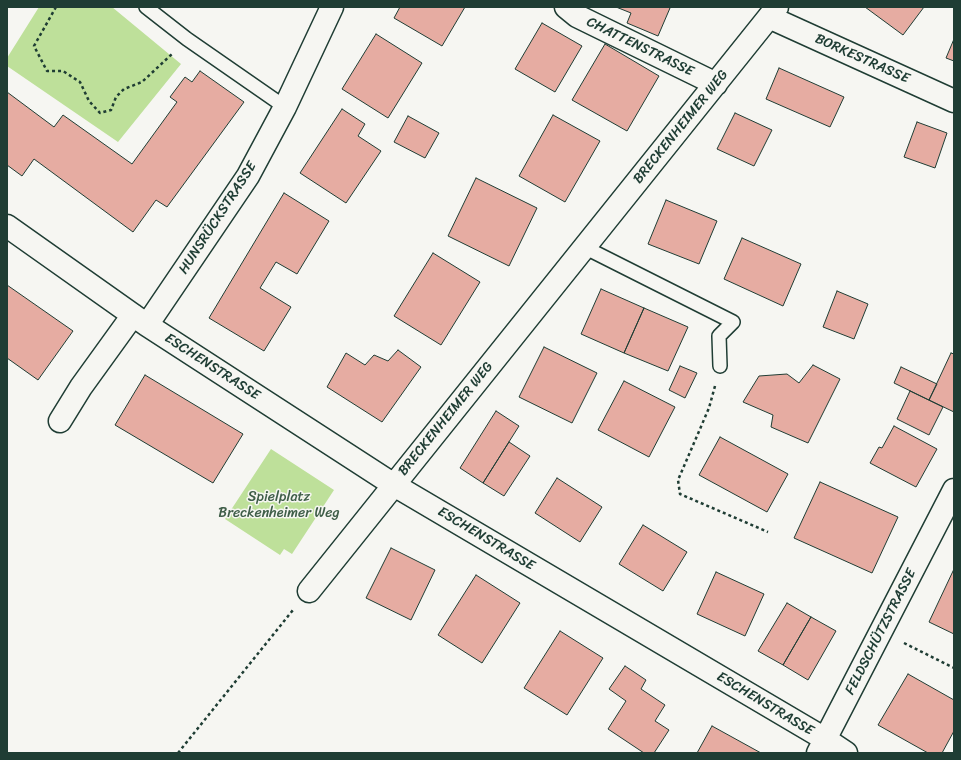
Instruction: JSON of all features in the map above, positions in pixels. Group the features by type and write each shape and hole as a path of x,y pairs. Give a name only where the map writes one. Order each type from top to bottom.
{"street":[{"name":"HUNSRÜCKSTRASSE","path":"140,320 248,176 285,107 332,7"},
{"name":"CHATTENSTRASSE","path":"566,7 577,16 716,84"},
{"name":"BRECKENHEIMER WEG","path":"309,590 773,12"},
{"name":"BORKESTRASSE","path":"773,12 954,101"},
{"name":"ESCHENSTRASSE","path":"7,226 140,320 394,485 821,746 846,753"},
{"path":"60,421 81,387 140,320"},
{"name":"FELDSCHÜTZSTRASSE","path":"821,746 881,631 949,513 954,490"}],"lane":[{"path":"146,7 187,39 285,107"},
{"path":"584,248 733,322 719,336 720,366"}],"path":[{"path":"56,7 34,46 47,71 63,71 80,82 89,101 100,113 111,110 116,97 124,89 142,82 187,39"},
{"path":"720,366 709,408 678,480 680,494 768,532"},
{"path":"178,753 309,590"},
{"path":"881,631 954,668"}],"green space":[{"path":"39,7 112,7 181,64 118,142 7,66 7,58"},
{"name":"Spielplatz Breckenheimer Weg","path":"271,449 334,490 292,554 284,549 280,555 225,519"}],"building":[{"path":"400,7 465,7 442,46 394,18"},
{"path":"616,7 670,8 658,36 627,23 631,13"},
{"path":"865,7 924,7 903,35"},
{"path":"542,23 582,46 555,92 515,69"},
{"path":"376,34 422,63 388,118 342,89"},
{"path":"954,39 954,61 946,58"},
{"path":"605,44 659,76 627,131 572,100"},
{"path":"779,68 844,97 830,127 766,99"},
{"path":"200,71 244,102 167,207 156,200 133,232 34,159 22,176 7,165 7,92 54,127 63,115 132,164 177,102 170,97 185,77 192,82"},
{"path":"342,109 365,124 358,136 381,151 346,203 300,173"},
{"path":"735,113 772,130 754,166 717,149"},
{"path":"553,115 600,141 565,202 519,176"},
{"path":"408,116 439,133 425,158 394,142"},
{"path":"917,122 947,133 935,168 904,157"},
{"path":"476,178 537,208 509,266 448,236"},
{"path":"284,193 329,221 297,274 276,262 260,288 291,307 264,351 209,318"},
{"path":"666,200 717,221 699,264 648,244"},
{"path":"742,238 801,264 783,306 724,279"},
{"path":"433,253 480,282 441,345 394,316"},
{"path":"7,285 73,331 38,380 7,358"},
{"path":"601,289 644,308 624,353 581,334"},
{"path":"837,291 868,304 854,339 823,327"},
{"path":"644,308 688,327 668,371 624,353"},
{"path":"544,347 597,373 572,423 519,397"},
{"path":"398,350 421,367 382,422 327,387 346,353 365,365 374,355 388,361"},
{"path":"951,353 954,354 954,412 929,400"},
{"path":"813,365 840,379 808,443 771,427 773,415 743,402 759,376 787,374 799,383"},
{"path":"680,366 697,373 685,398 669,390"},
{"path":"901,367 937,384 929,400 894,383"},
{"path":"145,375 243,434 213,483 115,425"},
{"path":"624,381 675,407 649,457 598,430"},
{"path":"910,391 943,407 929,435 897,419"},
{"path":"496,411 519,426 483,483 460,468"},
{"path":"894,426 937,449 916,487 870,463 879,447 882,448"},
{"path":"720,437 788,474 767,512 699,475"},
{"path":"509,442 530,456 504,496 483,483"},
{"path":"557,478 602,507 580,542 535,513"},
{"path":"820,482 898,517 872,573 794,538"},
{"path":"643,525 687,552 663,591 619,564"},
{"path":"391,548 435,570 411,620 366,598"},
{"path":"954,569 954,634 929,622"},
{"path":"716,572 764,594 745,636 697,614"},
{"path":"476,575 520,603 482,663 438,635"},
{"path":"787,603 811,617 783,665 758,651"},
{"path":"811,617 836,631 808,680 783,665"},
{"path":"560,631 603,658 567,715 524,688"},
{"path":"625,666 646,680 641,689 665,705 655,721 669,730 654,753 644,753 608,729 626,701 609,689"},
{"path":"908,674 954,700 954,731 942,753 928,753 878,725"},
{"path":"712,726 761,753 697,753"}]}
